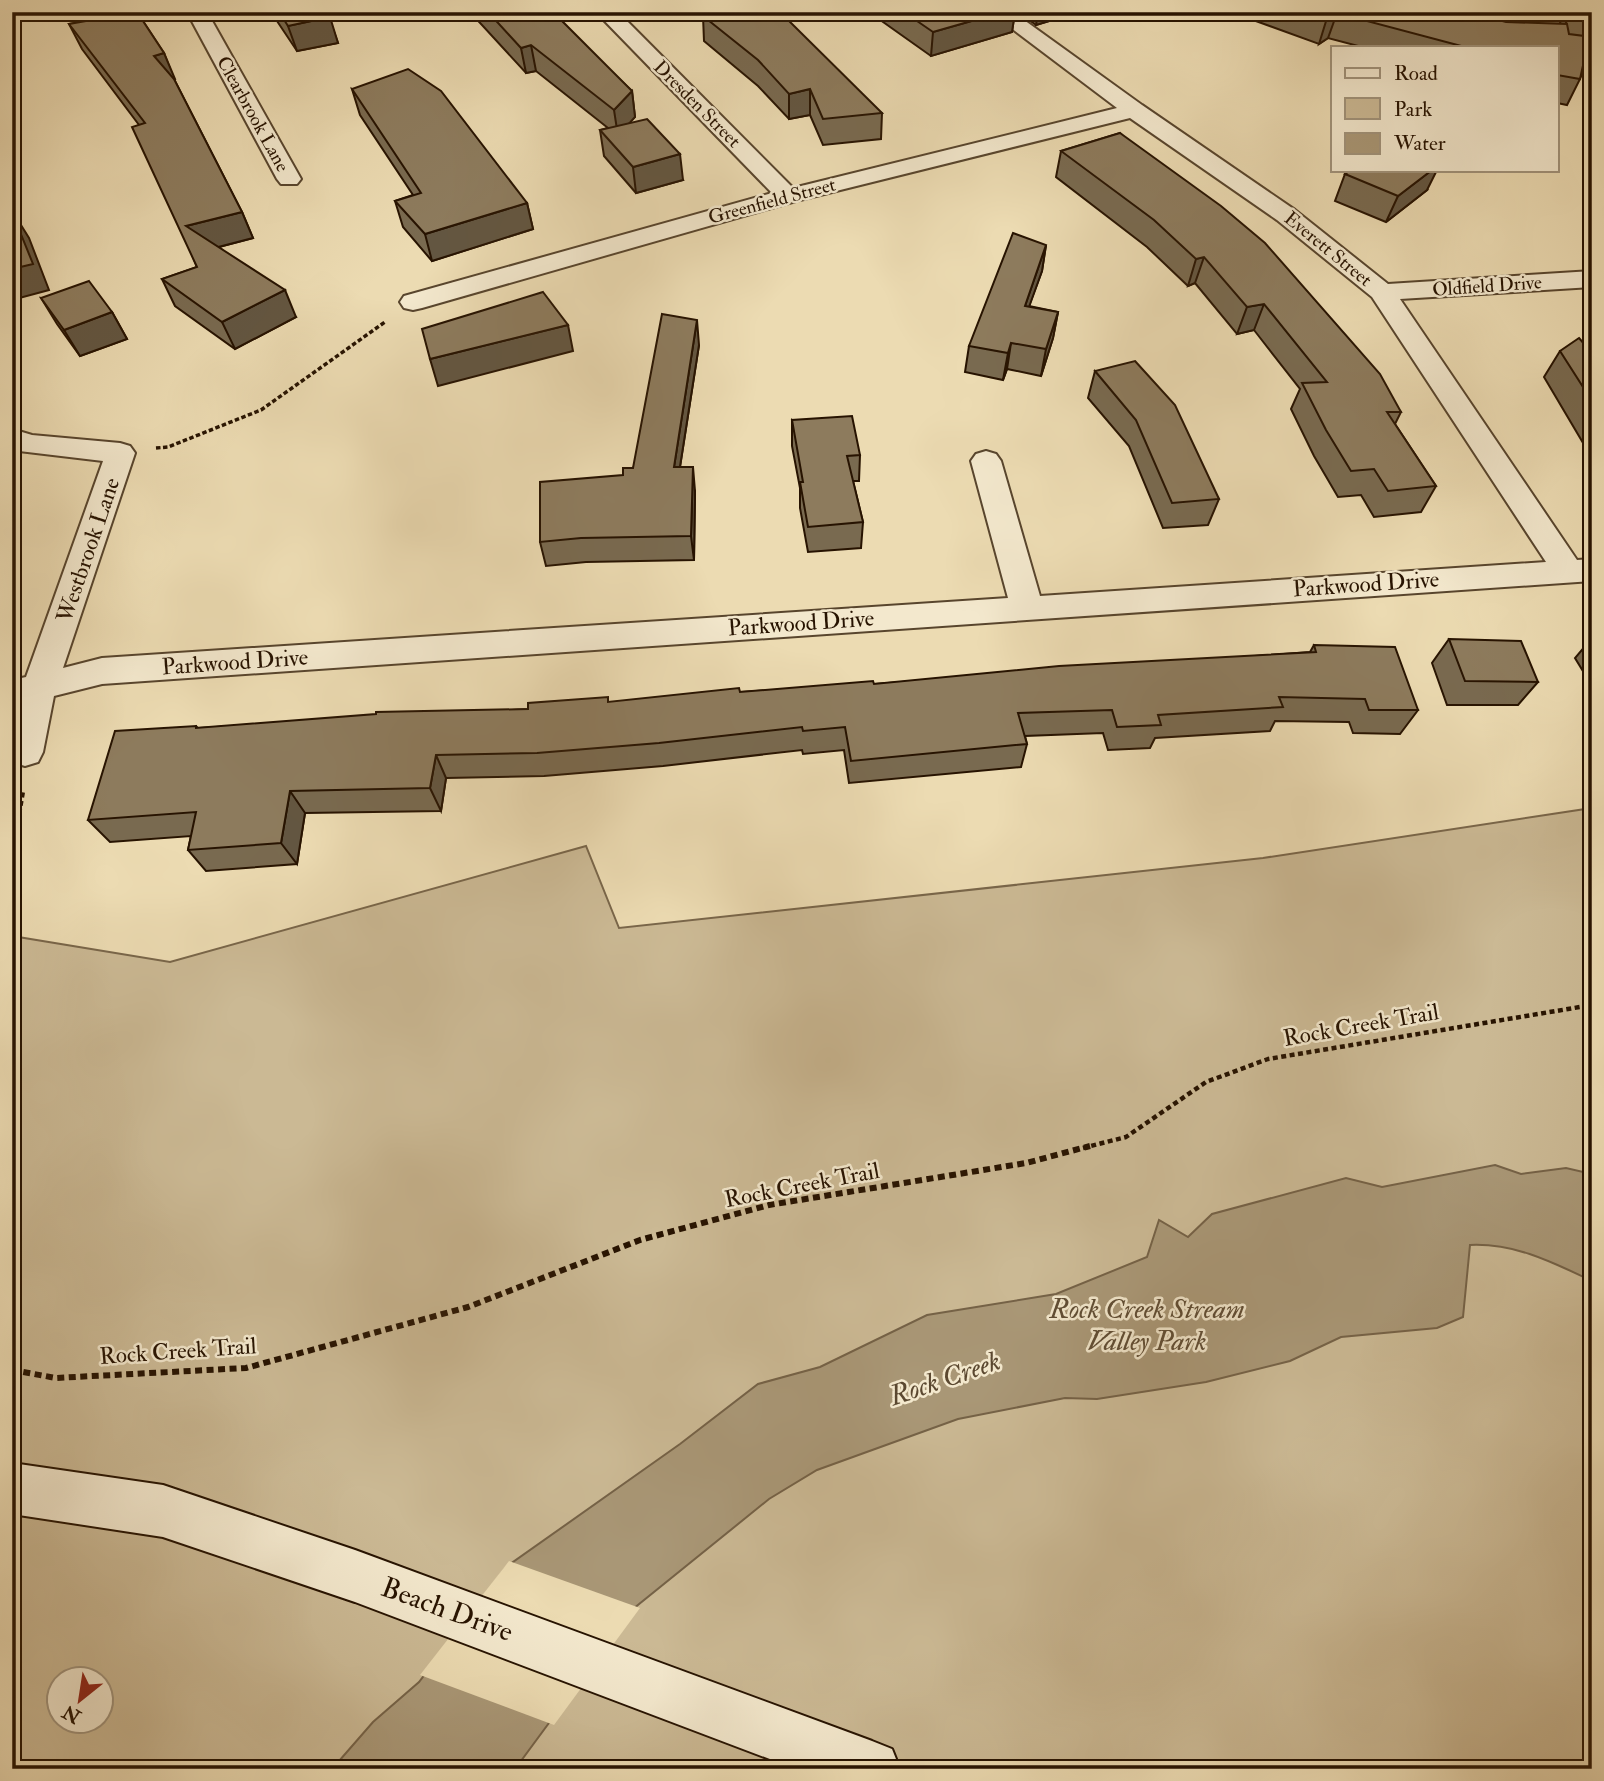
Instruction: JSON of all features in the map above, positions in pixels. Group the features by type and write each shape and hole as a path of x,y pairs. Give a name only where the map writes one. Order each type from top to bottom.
{"street":[{"name":"Clearbrook Lane","path":"197,12 289,179"},
{"name":"Dresden Street","path":"606,12 788,196"},
{"name":"Everett Street","path":"1000,12 1134,110 1286,215 1382,292 1580,570"},
{"name":"Greenfield Street","path":"413,302 788,196 1134,110"},
{"name":"Oldfield Drive","path":"1382,292 1592,279"},
{"name":"Westbrook Lane","path":"12,438 29,444 120,453 26,690 25,752"},
{"path":"986,461 1027,607"},
{"name":"Parkwood Drive","path":"26,690 102,671 1580,570"},
{"name":"Beach Drive","path":"12,1488 163,1511 355,1576 872,1769"}],"path":[{"path":"120,453 167,447 261,410 413,302"},
{"path":"12,856 23,797 25,752"},
{"name":"Rock Creek Trail","path":"12,1370 56,1378 246,1368 468,1307 640,1240 769,1205 1026,1163 1126,1137 1206,1082 1268,1059 1592,1005"}],"green space":[{"name":"Rock Creek Stream Valley Park","path":"1592,808 1592,1769 12,1769 12,936 170,962 586,846 619,928 1263,858"}],"water":[{"name":"Rock Creek","path":"1495,1165 1521,1174 1566,1168 1592,1174 1592,1281 1518,1251 1487,1245 1470,1245 1463,1317 1437,1328 1341,1337 1290,1361 1206,1382 1097,1399 1065,1398 958,1419 817,1470 769,1499 633,1609 515,1769 332,1769 373,1722 419,1682 506,1567 680,1444 758,1384 820,1367 927,1315 1056,1294 1147,1257 1159,1220 1188,1237 1212,1214 1346,1178 1382,1187"}],"pier":[{"path":"509,1561 640,1608 554,1725 420,1675"}],"building":[{"path":"81,12 137,12 164,53 154,56 174,79 242,212 186,226 285,290 222,322 162,279 197,267 132,127 145,123 69,24 86,21"},
{"path":"279,12 327,12 330,17 288,26"},
{"path":"488,12 549,12 553,16 556,15 632,91 614,110 531,45 521,48"},
{"path":"718,12 780,12 882,113 823,119 810,89 789,94 758,60 703,16"},
{"path":"904,12 1003,12 933,32"},
{"path":"1309,12 1469,12 1506,22 1567,24 1569,34 1592,37 1592,47 1588,43 1580,79 1558,75 1558,46 1461,46 1337,13 1327,18"},
{"path":"1546,12 1592,12 1592,21 1569,17 1562,19"},
{"path":"408,69 441,91 527,203 425,234 395,201 421,193 352,89"},
{"path":"647,119 680,154 633,167 600,130"},
{"path":"1120,133 1221,206 1265,243 1380,374 1401,412 1387,412 1436,486 1388,491 1374,469 1351,471 1302,383 1327,382 1264,304 1247,307 1204,257 1196,259 1154,220 1061,151"},
{"path":"1348,172 1429,172 1398,196 1345,174"},
{"path":"12,212 33,264 12,269"},
{"path":"1013,233 1046,245 1025,306 1058,312 1046,349 1011,343 1008,353 969,346"},
{"path":"89,281 112,312 64,330 41,298"},
{"path":"543,292 568,325 430,359 422,329"},
{"path":"662,314 697,320 674,467 693,467 691,536 581,538 540,542 540,482 623,475 623,468 633,468"},
{"path":"1579,338 1592,353 1592,401 1560,351"},
{"path":"1135,361 1175,405 1219,499 1172,503 1136,420 1095,371"},
{"path":"852,416 860,455 847,456 863,522 808,527 792,420"},
{"path":"1449,639 1521,641 1538,682 1465,681"},
{"path":"1314,645 1395,647 1418,710 1369,710 1365,699 1279,697 1283,707 1158,715 1161,725 1117,727 1112,710 1018,713 1027,744 851,761 845,727 803,731 802,727 537,753 436,755 430,788 290,791 281,843 188,850 196,812 88,820 115,731 196,728 376,712 528,709 528,703 608,697 608,702 739,688 740,692 873,681 874,684 1059,666 1316,652"}]}
